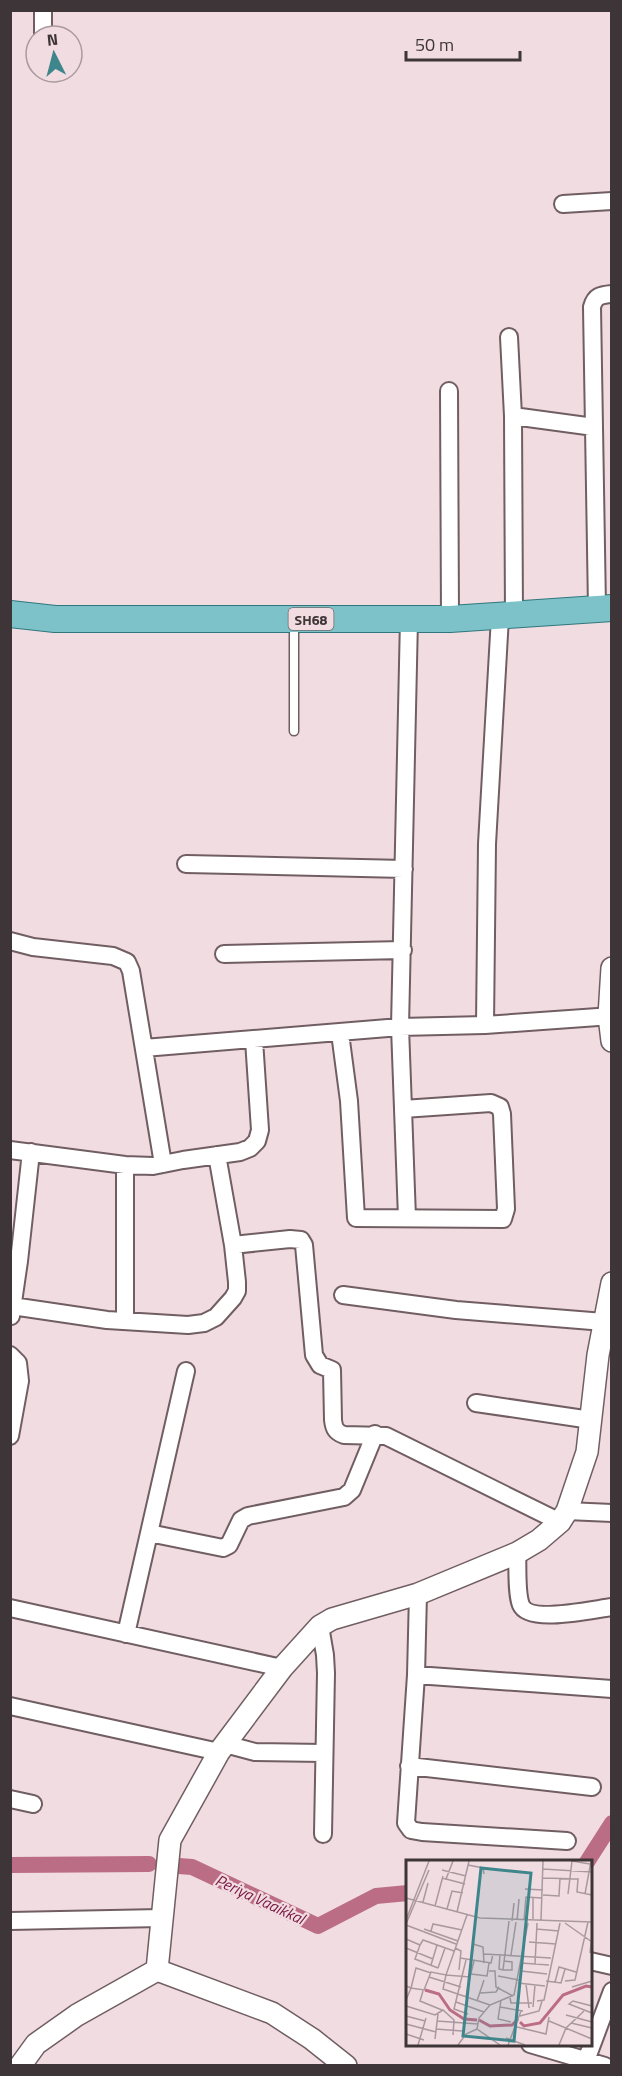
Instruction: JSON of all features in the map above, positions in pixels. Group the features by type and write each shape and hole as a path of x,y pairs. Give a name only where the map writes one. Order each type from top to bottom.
{"main road":[{"name":"SH68","path":"10,614 55,619 450,619 604,608"}],"street":[{"path":"563,204 612,201"},
{"path":"604,608 594,427 592,308 594,299 601,294 612,294"},
{"path":"485,1025 487,844 507,616 513,416 509,338"},
{"path":"448,391 450,619"},
{"path":"513,416 594,427"},
{"path":"407,1218 400,1028 409,619"},
{"path":"186,864 404,869"},
{"path":"10,940 33,947 113,956 127,962 131,971 163,1164"},
{"path":"224,954 403,950"},
{"path":"612,968 610,1016 612,1041"},
{"path":"144,1048 400,1028 485,1025 610,1016"},
{"path":"340,1033 348,1101 356,1218 359,1220 503,1219 506,1209 500,1107 490,1103 403,1109"},
{"path":"10,1150 126,1165 153,1166 240,1152 250,1148 257,1141 260,1130 255,1041"},
{"path":"31,1152 16,1241 11,1312 188,1325 204,1323 216,1317 237,1290 233,1245 217,1155"},
{"path":"125,1321 126,1165"},
{"path":"233,1245 290,1239 301,1240 304,1245 314,1354 320,1365 332,1370 334,1428 338,1433 386,1436 563,1517 612,1513"},
{"path":"157,1970 170,1840 222,1748 282,1668 320,1626 332,1619 418,1594 517,1553 539,1540 563,1517 587,1452 591,1420 605,1355 604,1322 612,1283"},
{"path":"343,1295 456,1310 604,1322"},
{"path":"10,1355 18,1363 20,1381 10,1437"},
{"path":"126,1634 186,1371"},
{"path":"476,1403 591,1420"},
{"path":"149,1533 223,1548 229,1545 241,1520 248,1516 344,1497 352,1490 375,1434"},
{"path":"517,1553 520,1597 522,1607 528,1613 550,1615 612,1607"},
{"path":"418,1594 416,1675 406,1823 411,1830 567,1841"},
{"path":"10,1608 282,1668"},
{"path":"320,1626 325,1655 323,1834"},
{"path":"416,1675 612,1689"},
{"path":"10,1706 222,1748 255,1752 324,1753"},
{"path":"409,1766 592,1787"},
{"path":"10,1799 33,1804"},
{"path":"10,1921 161,1918"},
{"path":"592,1961 612,1966"},
{"path":"20,2066 36,2044 77,2015 157,1970 272,2013 312,2039 346,2066"},
{"path":"592,2044 612,1991"},
{"path":"536,2046 585,2063 605,2066"},
{"path":"585,2063 591,2046"}],"lane":[{"path":"294,619 294,731"}],"waterway":[{"name":"Periya Vaaikkal","path":"588,1860 612,1823"},
{"name":"Periya Vaaikkal","path":"10,1865 149,1864"},
{"name":"Periya Vaaikkal","path":"179,1866 192,1867 318,1926 376,1896 406,1893"}]}
